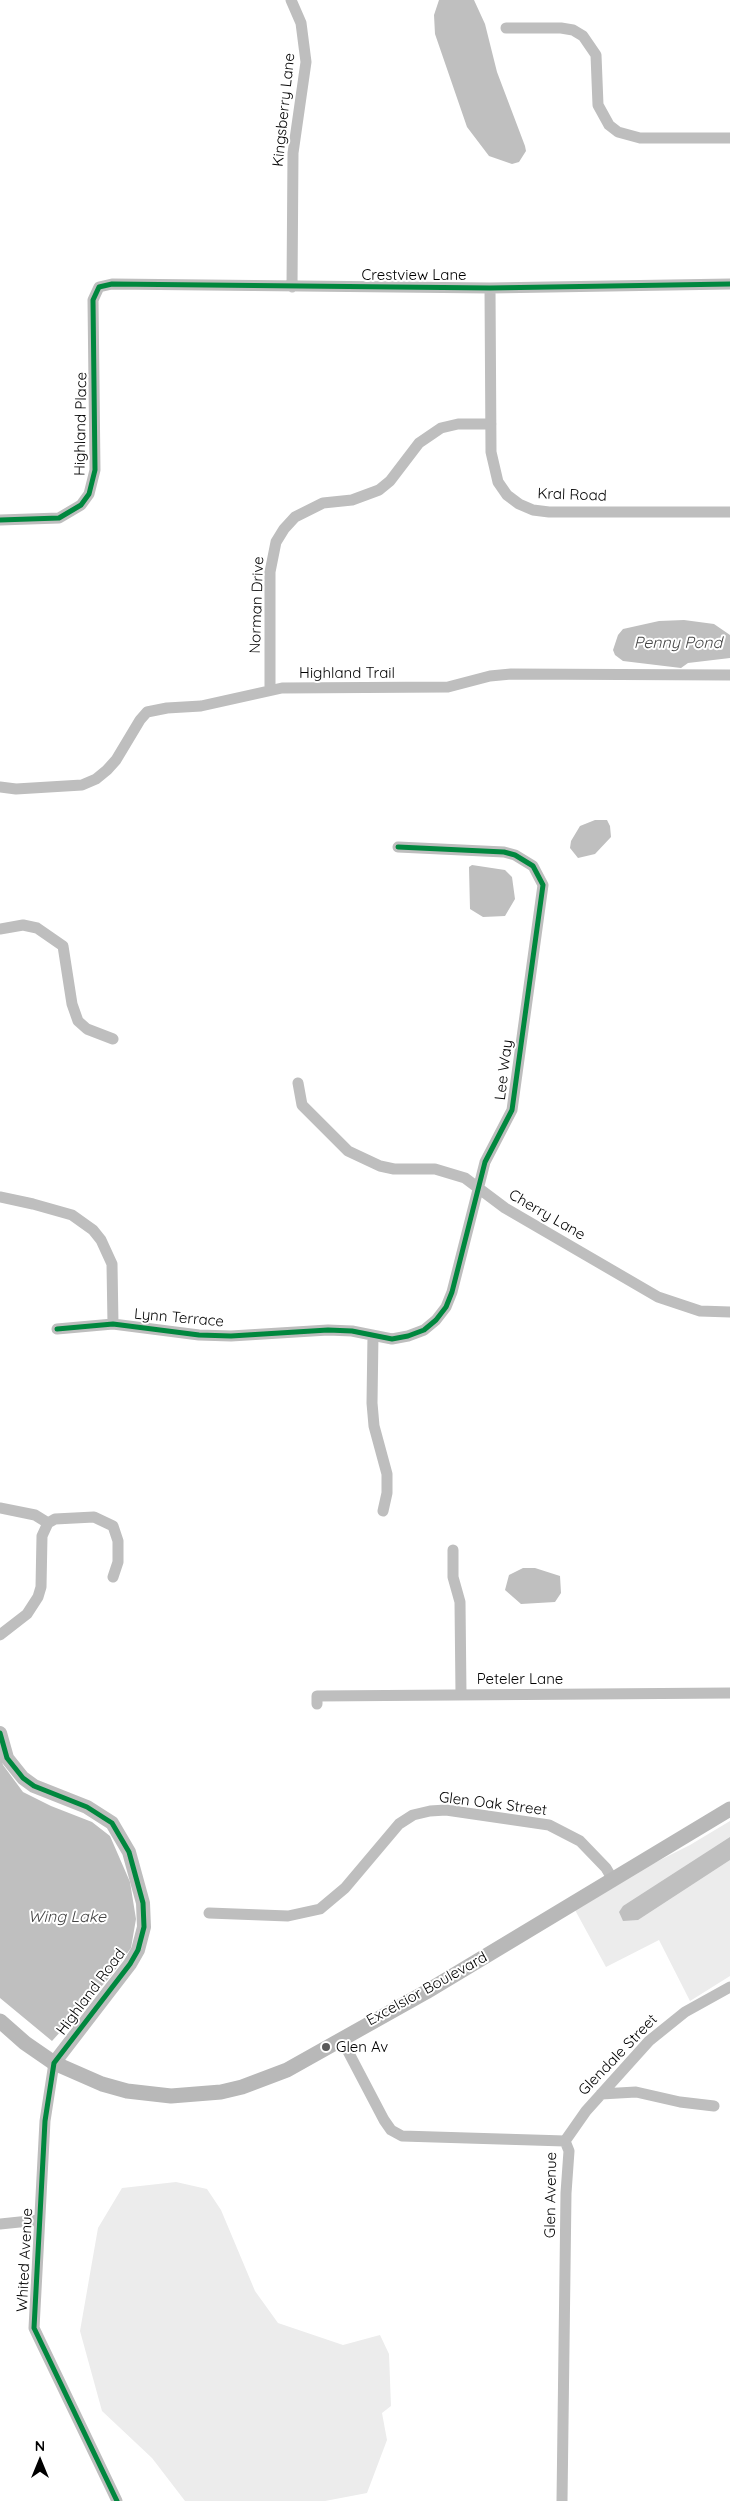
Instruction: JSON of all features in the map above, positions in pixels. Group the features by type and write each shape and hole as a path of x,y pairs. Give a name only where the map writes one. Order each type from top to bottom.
{"main road":[{"name":"Excelsior Boulevard","path":"0,2022 25,2043 54,2063 80,2076 127,2091 149,2094 191,2095 221,2092 266,2079 426,1992 730,1809"}],"street":[{"name":"Kingsberry Lane","path":"290,0 301,23 306,62 293,153 292,287"},
{"path":"506,28 561,28 573,30 584,36 596,55 598,106 609,125 618,132 640,138 730,138"},
{"name":"Crestview Lane","path":"99,287 112,284 490,288 730,284"},
{"name":"Highland Place","path":"0,520 59,518 81,505 89,494 95,470 93,300 99,287"},
{"name":"Kral Road","path":"490,288 492,467 498,482 507,495 519,504 533,510 730,512"},
{"name":"Norman Drive","path":"270,690 270,572 276,542 284,529 295,517 322,503 352,500 380,490 390,481 420,443 441,428 458,424 491,424"},
{"name":"Highland Trail","path":"0,787 16,789 82,785 96,779 116,760 140,720 147,712 167,708 201,706 270,690 448,687 490,676 511,674 730,675"},
{"name":"Lee Way","path":"328,1330 392,1338 408,1336 424,1330 436,1320 446,1307 452,1292 480,1188 485,1162 504,1129 514,1103 527,985 543,885 533,866 520,858 504,852 398,847"},
{"path":"0,929 23,926 36,928 63,946 72,1004 78,1021 87,1029 113,1039"},
{"name":"Cherry Lane","path":"298,1083 302,1105 348,1151 380,1166 394,1169 421,1168 448,1172 465,1178 505,1208 658,1297 700,1311 730,1312"},
{"path":"0,1197 72,1215 93,1230 102,1240 112,1264 113,1324"},
{"name":"Lynn Terrace","path":"57,1330 113,1324 199,1335 231,1336 328,1330"},
{"path":"373,1335 374,1426 387,1474 387,1494 383,1511"},
{"path":"0,1508 34,1515 48,1523"},
{"path":"0,1635 27,1614 38,1597 41,1587 42,1536 48,1523 61,1517 94,1517 113,1526 118,1541 118,1562 113,1576"},
{"path":"452,1550 452,1577 460,1602 461,1694"},
{"name":"Peteler Lane","path":"317,1704 317,1696 730,1693"},
{"name":"Highland Road","path":"0,1733 7,1758 22,1778 34,1786 87,1807 112,1823 129,1852 143,1903 144,1927 134,1957 54,2063"},
{"name":"Glen Oak Street","path":"209,1913 288,1916 320,1909 346,1888 399,1824 413,1815 430,1811 446,1810 549,1825 580,1842 606,1868 613,1880"},
{"name":"Glendale Street","path":"565,2141 601,2094 666,2026 685,2012 730,1987"},
{"name":"Glen Avenue","path":"341,2038 384,2120 391,2130 402,2136 565,2141 569,2151 566,2193 562,2501"},
{"name":"Whited Avenue","path":"54,2063 45,2121 34,2328 117,2501"},
{"path":"601,2094 636,2092 680,2102 714,2106"},
{"path":"0,2224 40,2220"}],"shaded area":[{"path":"730,1821 730,1976 690,2001 659,1940 606,1967 575,1910 642,1869 690,1845"},
{"path":"176,2182 207,2189 221,2210 255,2291 278,2323 343,2345 380,2335 389,2354 391,2406 382,2413 387,2440 367,2493 325,2501 185,2501 152,2458 102,2411 80,2331 98,2228 122,2188"}],"water":[{"path":"439,0 474,0 485,24 497,72 525,146 526,151 519,162 512,164 489,156 467,127 435,34 434,15"},
{"name":"Penny Pond","path":"684,620 714,624 730,635 730,658 688,663 681,668 623,661 615,655 613,650 618,635 623,629 659,621"},
{"path":"595,820 607,820 610,826 611,837 595,854 578,858 570,848 571,841 580,826"},
{"path":"472,865 505,870 512,877 515,899 505,916 483,917 470,909 469,867"},
{"path":"523,1568 535,1568 560,1576 561,1593 555,1602 521,1604 505,1590 509,1575"},
{"name":"Wing Lake","path":"0,1754 3,1765 23,1792 51,1806 92,1822 110,1836 130,1882 136,1919 131,1948 110,1977 52,2041 0,1998"},
{"path":"730,1837 730,1860 638,1920 623,1921 619,1912 623,1906"}],"cycle path":[{"path":"0,520 59,518 81,505 89,494 95,470 93,300 99,287 112,284 490,288 730,284"},
{"path":"57,1329 113,1324 199,1335 231,1336 328,1330 352,1331 392,1339 424,1330 436,1320 446,1307 452,1292 485,1162 512,1110 543,885 533,866 515,855 504,852 398,847"},
{"path":"0,1733 7,1758 23,1778 34,1786 87,1807 112,1823 129,1852 143,1903 144,1927 138,1950 130,1964 54,2063 45,2121 34,2328 117,2501"}],"place":[{"name":"Glen Av","path":"326,2047"}]}
